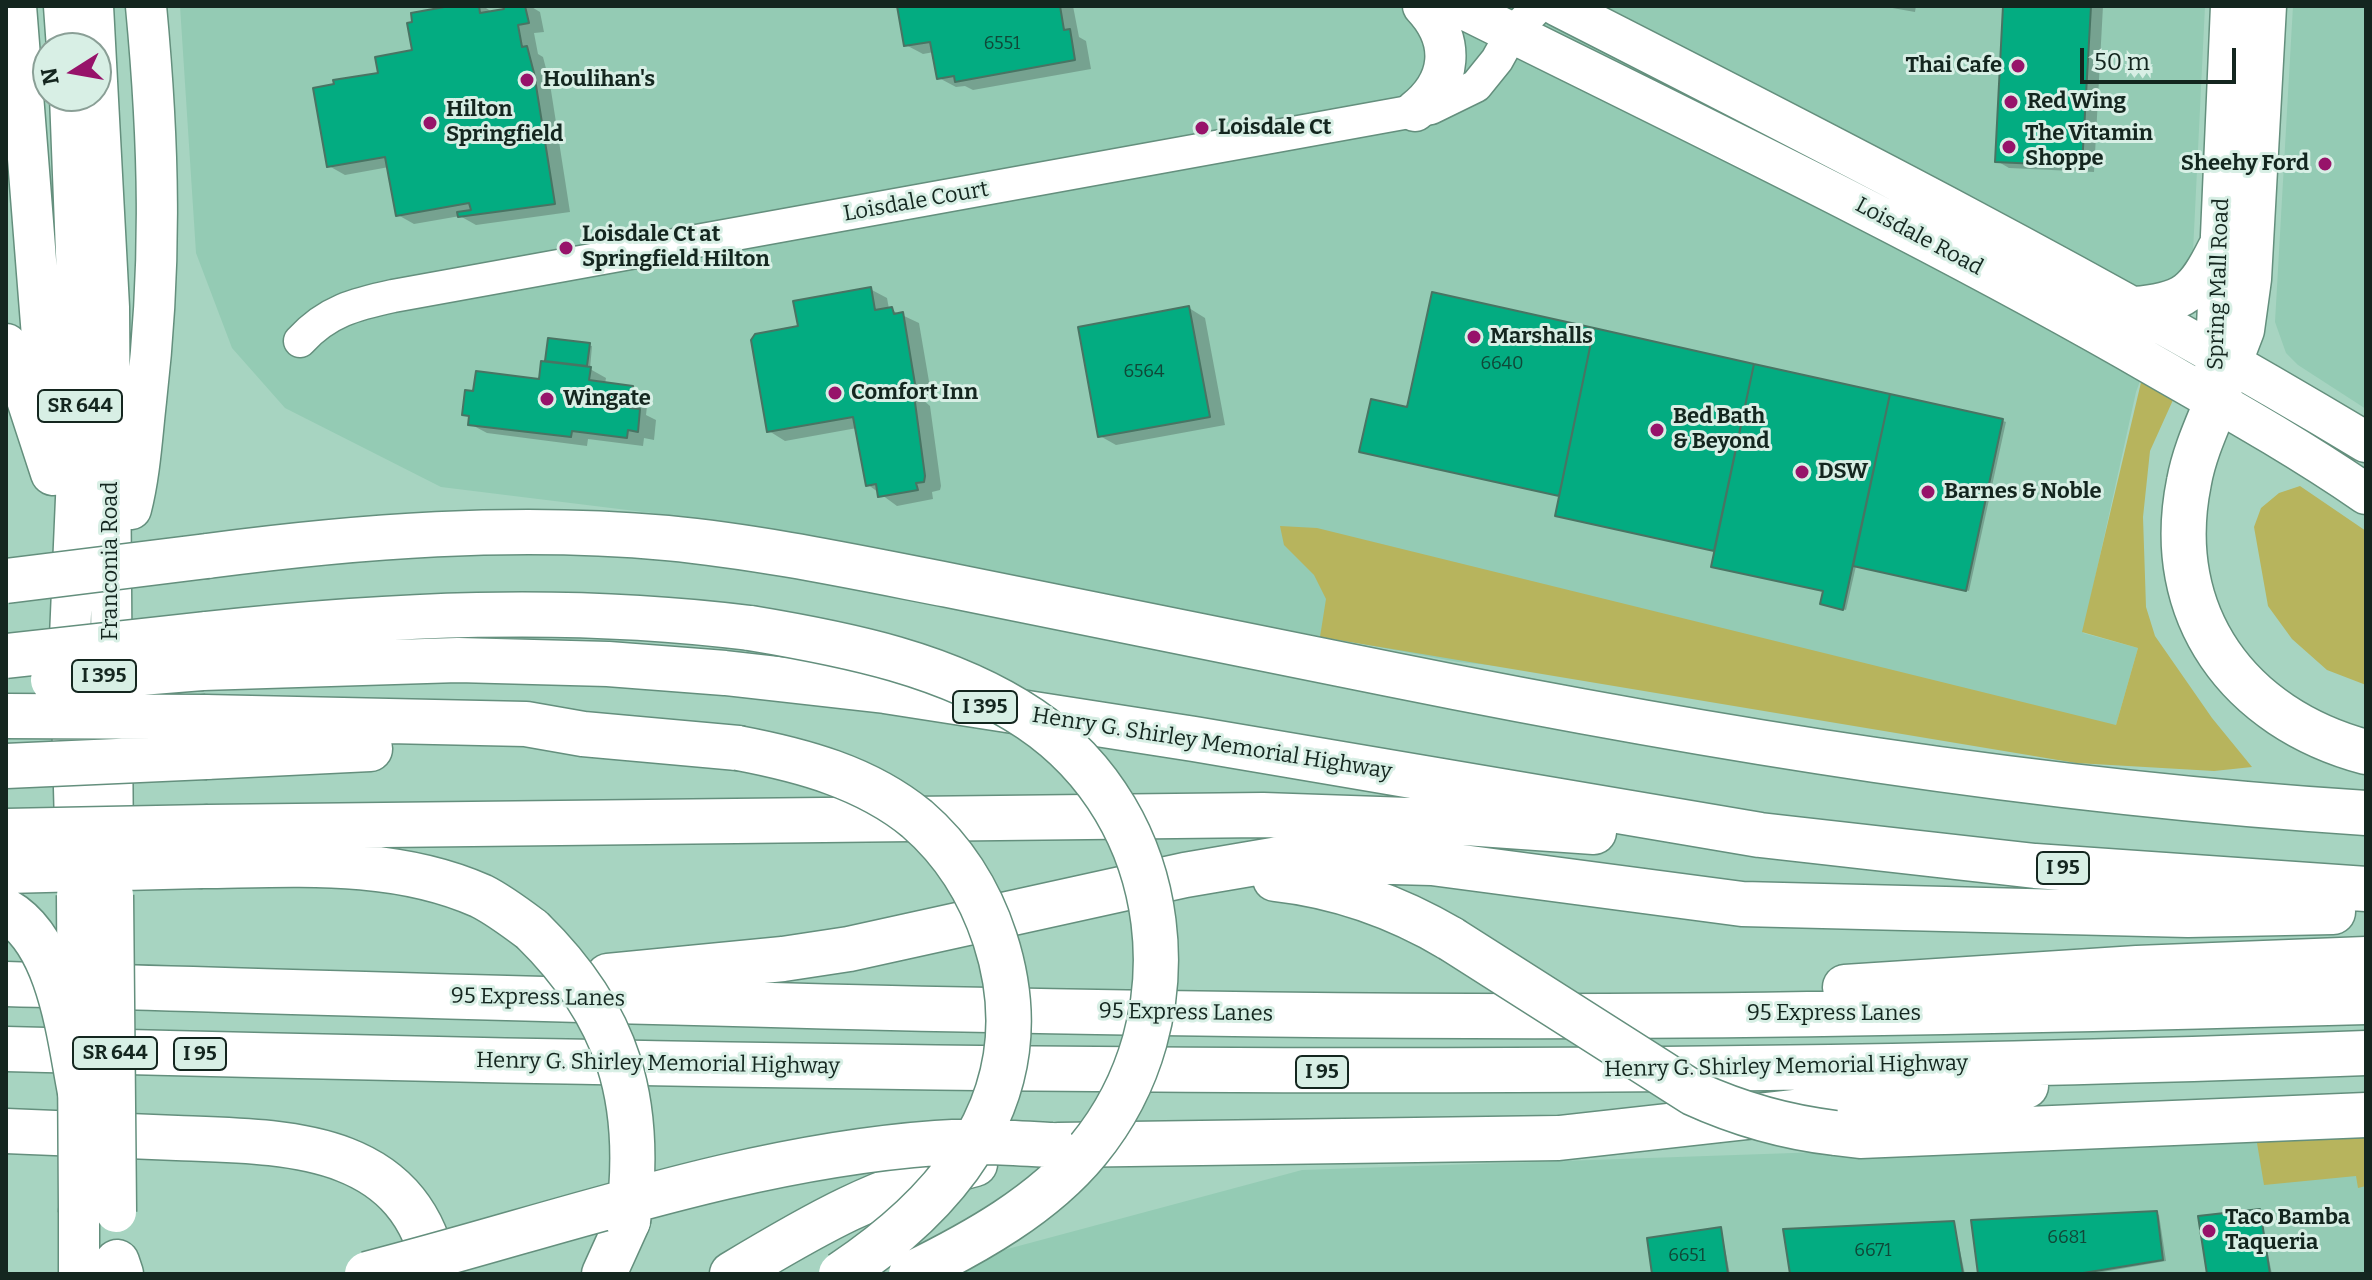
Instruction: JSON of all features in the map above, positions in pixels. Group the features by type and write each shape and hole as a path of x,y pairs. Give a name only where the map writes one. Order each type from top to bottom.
{"highway":[{"path":"6,346 17,363 53,473"},
{"path":"2217,401 2192,469 2185,515 2184,558 2196,611 2222,658 2262,703 2317,735 2366,752"},
{"path":"6,581 367,538 594,534 667,538 825,561 1498,695 1863,757 2159,795 2366,813"},
{"path":"6,656 204,651 351,619 494,612 630,614 811,638 918,666 970,687 1031,720 1092,776 1123,824 1145,874 1157,940 1155,1000 1136,1072 1118,1107 1087,1151 1038,1197 950,1255 911,1274"},
{"name":"Henry G. Shirley Memorial Highway","path":"6,684 204,651 608,664 793,680 1194,739 1760,835 2035,866 2366,889"},
{"path":"6,716 205,737"},
{"path":"6,766 205,737 526,724 583,734 738,748 793,759 832,772 892,802 917,819 941,843 977,893 1000,956 1007,988 1009,1022 997,1092 966,1157 921,1213 841,1274"},
{"name":"I 95","path":"6,831 205,847 1263,815 1437,821 1602,833 1760,835"},
{"path":"6,871 205,847 415,876 480,896 532,930 572,970 595,1004 624,1074 634,1145 628,1221 604,1274"},
{"path":"354,993 783,959 919,934 1185,875 1279,859 1432,863 1742,904 1853,909 2304,915 2366,907"},
{"path":"1185,875 1240,875 1329,888 1401,912 1451,939 1693,1093 1773,1124 1860,1136 2366,1115"},
{"path":"6,911 30,932 44,955 65,1013 80,1092"},
{"path":"1604,1016 1819,988 2137,968 2366,959"},
{"name":"95 Express Lanes","path":"6,984 1199,1013 1604,1016 1938,1013 2366,1002"},
{"name":"Henry G. Shirley Memorial Highway","path":"6,1049 859,1068 1277,1072 1567,1071 2366,1053"},
{"path":"367,1274 719,1179 802,1161 938,1142 1052,1145 1559,1138 1911,1101 2250,1058"},
{"path":"6,1131 257,1141 311,1147 342,1156 367,1168 411,1212 426,1237 436,1274"},
{"path":"732,1274 831,1215 905,1183 1052,1145"}],"main road":[{"path":"16,6 53,473 70,637"},
{"path":"64,6 66,32"},
{"name":"Franconia Road","path":"80,1092 95,895 110,591 109,307 93,6"},
{"path":"110,591 133,502 156,316 159,177 146,6"},
{"path":"1415,111 1438,88 1447,58 1446,41 1423,6"},
{"name":"Loisdale Road","path":"1458,6 1520,15 1783,165 2038,300 2217,401 2299,448 2366,494"},
{"name":"Loisdale Road","path":"1558,6 1924,193 2223,356 2366,442"},
{"path":"1602,6 1699,78"},
{"name":"Spring Mall Road","path":"2217,401 2223,356 2221,241 2231,6"},
{"name":"Spring Mall Road","path":"2223,356 2244,330 2251,279 2266,6"},
{"name":"Franconia Road","path":"71,112 81,383 70,637 95,895 98,1212"},
{"path":"2134,307 2166,303 2189,294 2201,281 2221,241"},
{"name":"SR 644","path":"80,1092 109,1271"}],"street":[{"name":"Loisdale Court","path":"300,341 316,323 333,312 393,296 1443,104 1476,86 1497,60 1520,15"}],"shaded area":[{"path":"180,6 2205,6 2193,252 2188,268 2177,281 2136,392 2083,633 2138,648 2116,725 1458,662 692,518 441,487 285,408 232,348 196,253"},
{"name":"Sheehy Ford","path":"2293,6 2366,6 2366,409 2298,365 2286,353 2275,322"},
{"path":"2143,374 2173,400 2150,451 2143,517 2146,607 2155,636 2212,718 2252,767 2214,771 2076,763 1320,637 1326,599 1314,575 1284,545 1280,526 1317,528 2116,725 2138,648 2082,632"},
{"path":"2300,486 2366,531 2366,685 2327,670 2292,639 2268,606 2254,527 2261,508 2279,493"},
{"path":"2366,1128 2366,1274 945,1274 985,1255 1302,1170 2256,1137"},
{"path":"2366,1131 2366,1186 2358,1188 2356,1176 2264,1185 2256,1137"}],"building":[{"name":"Hilton Springfield","path":"450,6 479,6 480,13 504,9 503,6 525,6 529,23 518,25 522,47 527,46 534,73 555,204 458,217 457,212 471,210 469,203 396,216 385,157 327,167 313,88 334,84 333,80 378,73 375,57 412,50 407,23 412,22 411,13"},
{"path":"897,6 1060,6 1064,30 1070,29 1075,60 955,82 954,76 937,79 930,42 904,46"},
{"path":"2003,6 2091,6 2082,166 1995,162"},
{"name":"Comfort Inn","path":"871,287 875,310 892,307 894,314 903,312 916,390 910,391 914,395 925,476 924,482 916,483 918,490 878,497 876,484 866,486 853,417 767,432 751,340 755,334 798,326 793,301"},
{"path":"1432,292 1594,328 1559,496 1359,452 1371,399 1407,407"},
{"path":"1189,306 1210,417 1098,437 1078,327"},
{"name":"Bed Bath & Beyond","path":"1594,328 1754,364 1714,551 1555,516"},
{"path":"548,338 590,343 587,366 545,361"},
{"name":"Wingate","path":"541,361 591,367 589,380 633,386 630,408 640,409 638,432 628,430 627,438 572,431 571,437 468,425 469,416 462,415 465,390 473,391 476,371 539,379"},
{"name":"DSW","path":"1754,364 1890,394 1843,610 1820,604 1823,591 1711,567"},
{"name":"Barnes & Noble","path":"1890,394 2003,419 1966,591 1853,566"},
{"path":"2260,1209 2270,1274 2207,1274 2198,1216"},
{"path":"2157,1211 2163,1260 2077,1274 1978,1274 1971,1220"},
{"path":"1954,1221 1963,1274 1790,1274 1783,1229"},
{"path":"1721,1227 1728,1274 1652,1274 1647,1238"}],"place":[{"name":"Thai Cafe","path":"2018,66"},
{"name":"Houlihan's","path":"527,80"},
{"name":"Red Wing","path":"2011,102"},
{"name":"Hilton Springfield","path":"430,123"},
{"name":"Loisdale Ct","path":"1202,128"},
{"name":"The Vitamin Shoppe","path":"2009,147"},
{"name":"Sheehy Ford","path":"2325,164"},
{"name":"Loisdale Ct at Springfield Hilton","path":"566,248"},
{"name":"Marshalls","path":"1474,337"},
{"name":"Comfort Inn","path":"835,393"},
{"name":"Wingate","path":"547,399"},
{"name":"Bed Bath & Beyond","path":"1657,430"},
{"name":"DSW","path":"1802,472"},
{"name":"Barnes & Noble","path":"1928,492"},
{"name":"Taco Bamba Taqueria","path":"2209,1231"}]}
